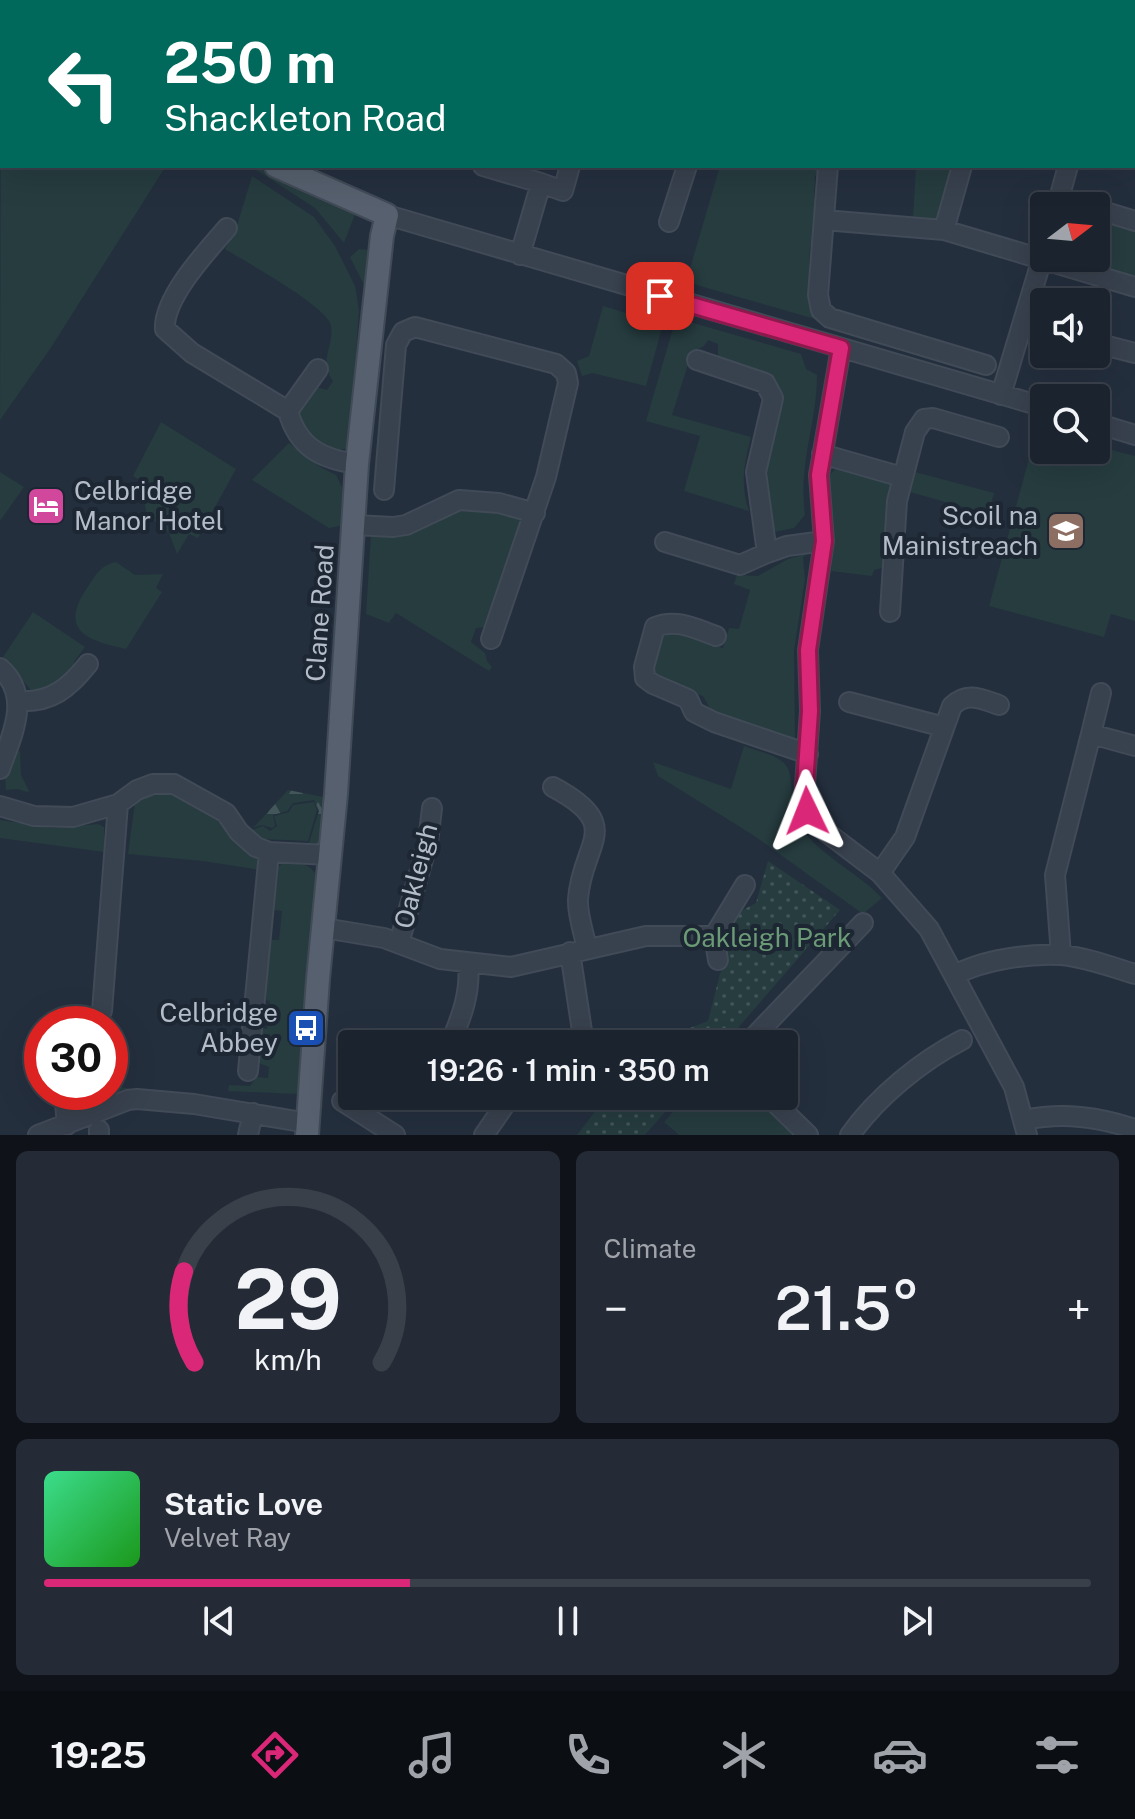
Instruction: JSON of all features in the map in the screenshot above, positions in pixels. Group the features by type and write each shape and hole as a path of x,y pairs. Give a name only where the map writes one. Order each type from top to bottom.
{"main road":[{"path":"281,168 387,215"},
{"name":"Clane Road","path":"308,1129 336,794 357,464 382,236 387,215"}],"street":[{"path":"490,168 563,191 569,168"},
{"path":"669,222 686,168"},
{"path":"828,168 818,295 825,314 986,365"},
{"path":"944,230 961,168"},
{"path":"1061,192 1067,168"},
{"path":"520,255 541,183"},
{"path":"1110,213 1135,221"},
{"path":"387,215 1030,403"},
{"path":"824,220 944,230 1030,253"},
{"path":"227,228 208,249 171,303 165,315 165,329 192,353 288,411 294,427 317,452 329,460 357,464"},
{"path":"1001,395 1038,272"},
{"path":"1090,272 1135,287"},
{"path":"384,490 396,345 403,332 415,327 556,364 566,373 568,383 535,513 491,639"},
{"path":"962,358 967,339"},
{"path":"1110,347 1135,353"},
{"path":"841,348 818,485 824,541 808,650 810,711 804,800 810,817 831,837 880,873 929,929 1014,1087 1026,1128 1054,1115 1074,1115 1135,1129"},
{"path":"705,356 765,383 773,398 756,472 767,553"},
{"path":"288,411 318,369"},
{"path":"890,612 884,581 902,477 916,429 924,419 933,418 999,437"},
{"path":"1110,427 1135,435"},
{"path":"822,454 902,477"},
{"path":"354,525 406,525 459,500 492,502 535,513"},
{"path":"665,542 740,565 787,546 824,541"},
{"path":"716,636 677,623 667,622 655,627 644,667 645,678 688,699 694,712 714,722 808,754"},
{"path":"19,701 41,700 61,692 88,664"},
{"path":"0,668 13,683 19,701 17,718 0,769"},
{"path":"1061,955 1056,865 1101,693"},
{"path":"880,873 905,837 952,706 959,700 973,696 991,708"},
{"path":"849,702 944,727"},
{"path":"1091,734 1135,746"},
{"path":"0,806 34,816 73,817 118,804 137,790 153,784 174,784 226,813 256,847 269,852 329,855"},
{"path":"553,787 575,799 589,812 594,827 595,843 590,851 578,899 583,1030"},
{"path":"102,1006 118,804"},
{"name":"Oakleigh","path":"399,943 428,842 432,808"},
{"path":"248,1071 269,852"},
{"path":"718,960 714,936 745,885"},
{"path":"760,1030 863,923"},
{"name":"Oakleigh","path":"324,928 399,943 440,959 511,967 646,936 714,936"},
{"path":"955,975 974,966 997,961 1061,955 1135,974"},
{"path":"456,1030 470,984 468,962"},
{"path":"850,1135 920,1067 962,1040"},
{"path":"38,1135 137,1099 253,1113 308,1129"},
{"path":"66,1110 67,1125"},
{"path":"356,1110 395,1135"},
{"path":"484,1135 501,1110"},
{"path":"782,1110 808,1135"},
{"path":"248,1135 253,1113"}],"green space":[{"path":"1,168 165,168 50,349 0,420"},
{"path":"253,168 261,168 355,214 344,243 315,208"},
{"path":"719,168 821,168 815,176 814,197 819,202 816,241 810,247 809,267 814,273 822,321 686,282"},
{"path":"916,168 956,168 942,216 936,219 913,217"},
{"path":"252,176 314,217 335,246 355,286 359,310 351,432 347,448 329,450 322,447 309,436 295,414 315,387 327,390 333,381 327,367 331,326 327,318 302,296 225,249 236,229"},
{"path":"1110,223 1135,227 1135,276 1127,274 1123,277 1106,272 1110,272"},
{"path":"359,249 369,250 365,287 350,257"},
{"path":"603,306 663,324 646,386 592,373 582,376 577,361 589,356"},
{"path":"676,318 801,354 806,369 817,375 804,478 805,515 794,528 774,532 764,486 776,396 718,361 718,344 708,340 692,352 672,415 751,437 744,474 749,511 684,491 700,436 646,421"},
{"path":"161,422 236,469 198,538 189,534 177,554 169,533 147,517 145,504 151,494 147,485 133,476"},
{"path":"289,443 336,475 343,489 340,526 329,528 252,480"},
{"name":"Scoil na Mainistreach","path":"1110,450 1135,456 1135,621 1111,614 1104,637 989,606 1030,455 1030,464 1110,464"},
{"path":"837,468 888,478 895,485 889,566 874,570 872,576 831,571 832,543 826,490 831,474"},
{"path":"0,472 24,487 0,521"},
{"path":"915,472 994,493 988,514 910,492"},
{"path":"463,505 519,516 523,520 486,627 476,628 471,642 485,653 492,667 489,671 396,613 389,623 366,614 371,535 391,534"},
{"path":"806,554 803,558 805,579 794,651 795,742 712,712 703,696 678,689 655,677 654,660 663,633 673,633 723,648 729,628 739,629 750,590 734,584 737,575 758,576 788,559"},
{"path":"116,562 135,575 163,574 156,588 162,592 126,649 88,636 76,622 80,600 97,573"},
{"path":"33,612 85,647 74,662 76,669 54,689 30,693 30,689 3,657"},
{"path":"744,746 784,763 790,776 794,813 804,832 882,898 863,914 753,835 658,776 653,762 731,789"},
{"path":"20,751 21,775 27,792 6,790 5,778 12,753"},
{"path":"163,790 178,793 225,820 246,852 259,861 260,870 128,854 135,802 145,795"},
{"path":"288,790 333,799 326,849 309,843 319,811 314,800 293,803 287,811 273,815 273,828 262,825 254,827"},
{"path":"314,802 317,810 308,841 262,839 252,830 263,826 270,831 277,826 274,816 289,812 293,805"},
{"path":"0,820 52,828 98,824 104,827 104,852 0,838"},
{"name":"Oakleigh Park","path":"768,861 840,910 736,1030 685,1030 708,1021 726,962 721,934 743,910 756,903"},
{"path":"283,863 307,866 317,876 298,1094 228,1091 229,1085 250,1086 257,1077 268,1078 269,1067 256,1062 257,1028 267,1029 270,1001 263,999 270,940 279,940 282,911 273,910 278,867"},
{"path":"596,1110 667,1110 645,1135 577,1135"},
{"path":"675,1110 773,1110 799,1135 679,1135 664,1122"}],"place":[{"name":"Celbridge Manor Hotel","path":"46,506"},
{"name":"Scoil na Mainistreach","path":"1066,531"},
{"name":"Celbridge Abbey","path":"306,1028"}],"route":[{"path":"660,296 841,348 818,485 824,541 808,650 810,711 804,800 807,811"}]}
